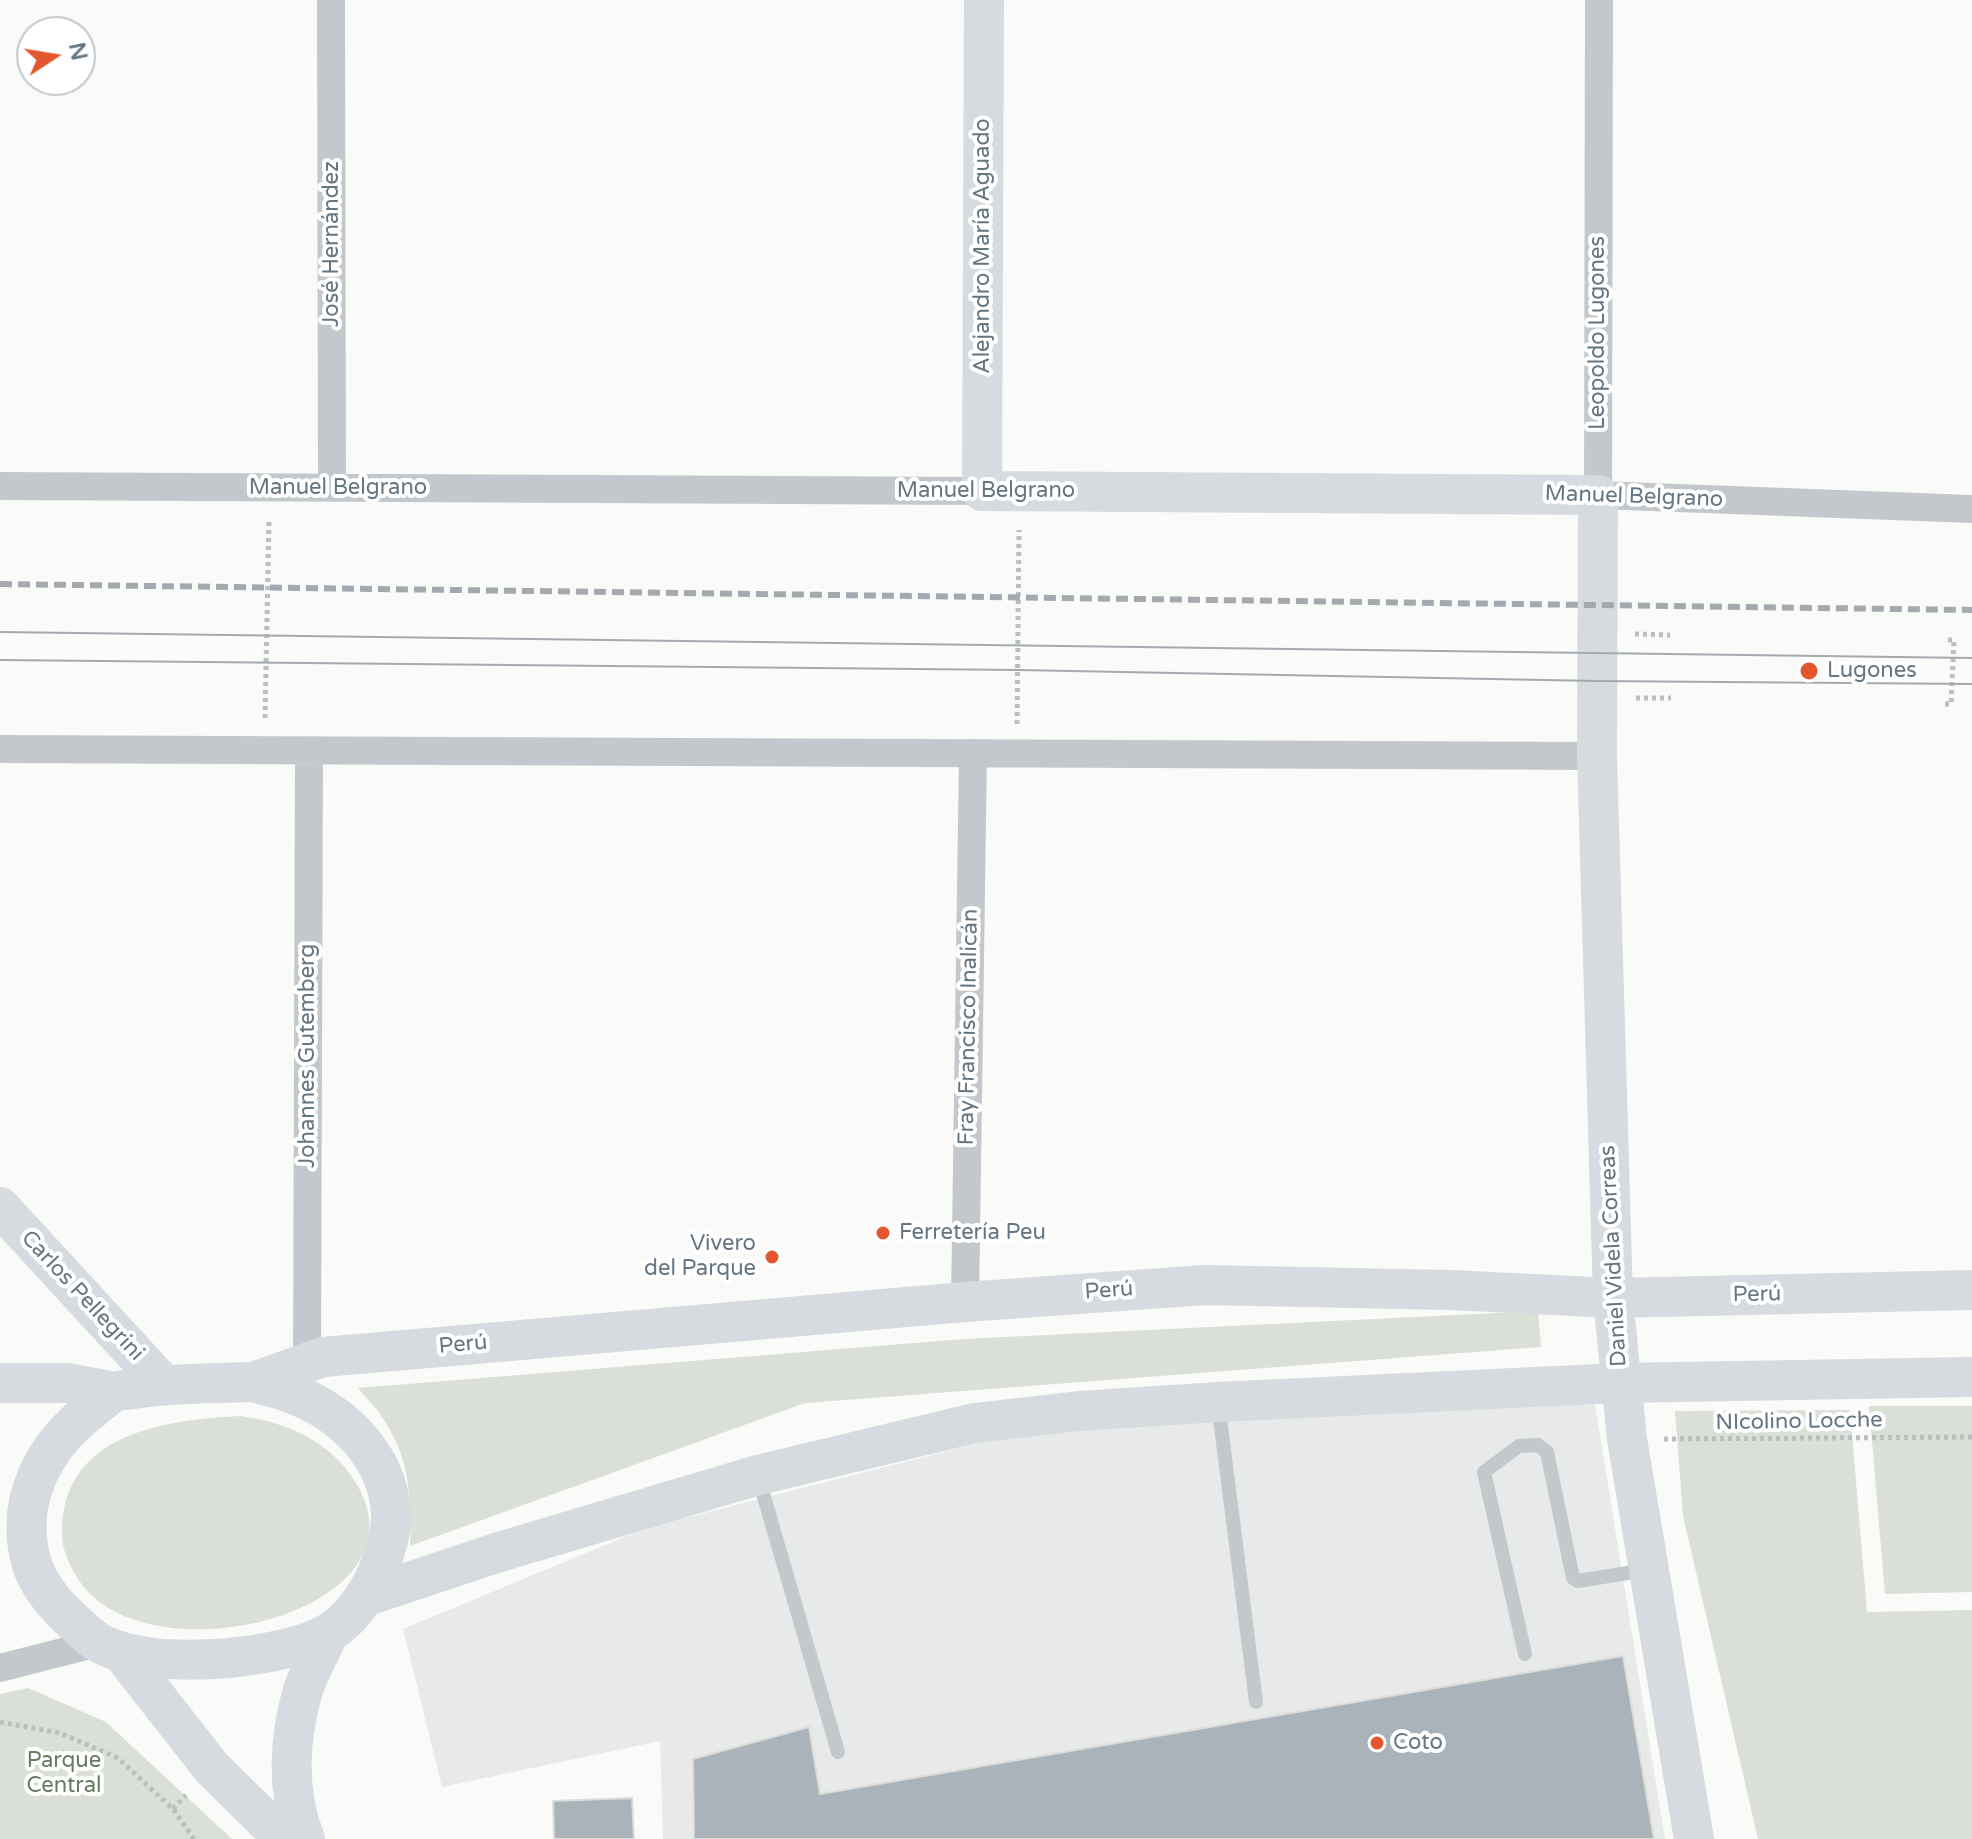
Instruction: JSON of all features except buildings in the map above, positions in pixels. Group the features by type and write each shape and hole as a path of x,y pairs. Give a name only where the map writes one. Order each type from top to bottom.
{"main road":[{"name":"Alejandro María Aguado","path":"984,0 1001,491"},
{"name":"Manuel Belgrano","path":"1001,491 1598,495"},
{"name":"Leopoldo Lugones","path":"1597,666 1598,495"},
{"name":"Daniel Videla Correas","path":"1597,666 1613,1298 1620,1383 1647,1570 1694,1839"},
{"name":"Carlos Pellegrini","path":"0,1207 164,1385"},
{"name":"Perú","path":"253,1382 323,1357 965,1302 1205,1285 1451,1290 1613,1298 1972,1290"},
{"path":"364,1597 496,1553 758,1475 975,1423 1079,1411 1218,1402 1620,1383 1972,1377"},
{"path":"0,1383 67,1383 115,1392 164,1385 253,1382 296,1395 332,1415 363,1440 387,1488 392,1514 387,1545 377,1573 364,1597 329,1633 304,1688 290,1750 298,1821 305,1839"},
{"path":"115,1392 68,1427 41,1464 15,1546 65,1615 110,1648 212,1768 284,1839"},
{"path":"110,1648 163,1659 225,1659 269,1652 329,1633"}],"street":[{"name":"José Hernández","path":"331,0 332,488"},
{"name":"Leopoldo Lugones","path":"1598,495 1599,0"},
{"name":"Manuel Belgrano","path":"0,486 1001,491"},
{"name":"Manuel Belgrano","path":"1598,495 1972,509"},
{"path":"0,749 1597,756"},
{"name":"Johannes Gutemberg","path":"307,1362 309,751"},
{"name":"Fray Francisco Inalicán","path":"965,1302 973,753"},
{"path":"0,1668 110,1648"}],"lane":[{"path":"1218,1402 1256,1702"},
{"path":"1525,1654 1484,1472 1519,1446 1538,1445 1547,1452 1573,1578 1578,1581 1647,1570"},
{"path":"758,1475 838,1752"}],"path":[{"path":"264,751 269,487"},
{"path":"1001,491 1017,753"},
{"path":"1945,704 1951,704 1954,649 1954,640 1947,640"},
{"name":"NIcolino Locche","path":"1627,1439 1972,1437"},
{"path":"0,1722 60,1733 118,1758 173,1809 194,1839"}],"shaded area":[{"path":"1595,1404 1665,1839 663,1839 660,1741 442,1787 403,1629 646,1528 1029,1430"}],"green space":[{"path":"1538,1311 1541,1347 805,1403 410,1546 410,1498 405,1467 383,1418 358,1388 964,1339"},
{"path":"1869,1406 1972,1406 1972,1592 1885,1594"},
{"path":"1850,1410 1867,1612 1972,1610 1972,1839 1758,1839 1683,1516 1675,1411"},
{"path":"240,1416 274,1423 306,1436 346,1468 356,1483 369,1529 354,1568 318,1599 268,1620 212,1629 156,1625 108,1608 75,1574 63,1544 66,1500 79,1474 98,1454 122,1439 180,1422"},
{"name":"Parque Central","path":"28,1688 106,1722 232,1839 0,1839 0,1694"}],"tram line":[{"path":"0,632 1972,658"},
{"path":"0,660 1972,684"}],"railway":[{"path":"0,584 1972,610"}],"place":[{"name":"Lugones","path":"1809,671"},
{"name":"Ferretería Peu","path":"883,1233"},
{"name":"Vivero del Parque","path":"772,1257"},
{"name":"Coto","path":"1377,1743"}]}
